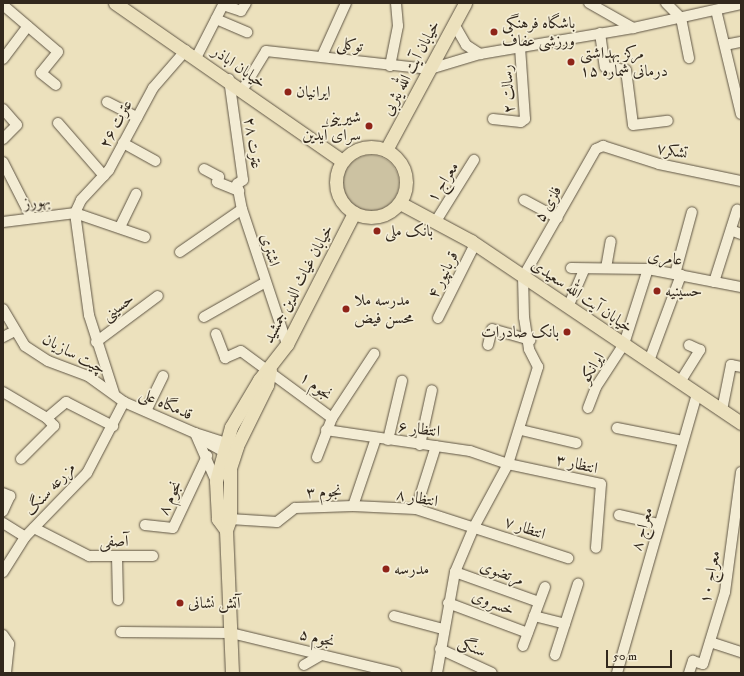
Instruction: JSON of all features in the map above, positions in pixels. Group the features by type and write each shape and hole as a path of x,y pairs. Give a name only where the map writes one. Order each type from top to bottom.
{"main road":[{"name":"خیابان اباذر","path":"115,3 229,79 342,161"},
{"name":"خیابان آیت الله یثربی","path":"386,150 465,3"},
{"path":"367,146 386,150 398,159 405,173 406,188 400,203 384,215 364,216 354,213 340,199 336,190 335,180 342,161 367,146"},
{"name":"خیابان آیت الله سعیدی","path":"400,203 436,221 475,244 741,423"},
{"name":"خیابان غیاث الدین جمشید","path":"228,525 218,519 216,481 259,380 270,370 287,344 354,213"},
{"name":"خیابان غیاث الدین جمشید","path":"229,449 228,525 232,673"}],"street":[{"path":"223,4 241,11 246,3"},
{"path":"322,56 346,3"},
{"path":"390,66 398,26 395,3"},
{"path":"589,3 633,28"},
{"path":"666,3 681,18 689,58"},
{"name":"عترت ۲۶","path":"75,213 81,200 104,176 157,82 191,54 216,18 223,4"},
{"path":"430,69 480,54 633,28 741,4"},
{"path":"3,5 58,52 41,73 56,85"},
{"path":"716,10 741,114"},
{"path":"216,18 247,32"},
{"path":"454,24 466,45 480,54"},
{"path":"3,59 28,26"},
{"path":"600,33 606,67 626,70 633,125 668,121"},
{"path":"725,45 741,42"},
{"name":"رسالت ۲","path":"493,119 522,122 525,119 520,48"},
{"name":"توکلی","path":"243,89 266,51 322,56 390,66 430,69"},
{"name":"عترت ۲۸","path":"229,79 244,180 237,184 242,209"},
{"path":"107,102 137,117"},
{"path":"3,109 17,125 3,139"},
{"path":"58,123 104,176"},
{"path":"123,143 154,161"},
{"name":"تشکر۷","path":"599,147 741,181"},
{"name":"فلزی ۵","path":"523,277 599,147"},
{"name":"معراج ۱","path":"436,221 474,160"},
{"path":"3,162 31,218"},
{"path":"204,169 219,177 217,182 239,191"},
{"path":"120,227 136,194"},
{"path":"524,200 558,218"},
{"path":"180,252 242,209"},
{"name":"اشتری","path":"242,209 264,283 287,344"},
{"path":"714,282 737,210"},
{"path":"649,361 678,274 692,212"},
{"path":"114,394 96,342 80,271 75,213 120,227 145,237"},
{"name":"بهورز","path":"3,222 75,213"},
{"path":"731,230 741,234"},
{"path":"606,268 611,241"},
{"name":"قربانپور ۴","path":"438,318 475,244"},
{"name":"عامری","path":"571,268 584,270 606,268 648,270 678,274 741,287"},
{"path":"568,307 584,270"},
{"name":"ایرانکو","path":"588,408 596,387 624,344 648,270"},
{"path":"437,673 443,629 455,572 474,527 508,464 521,430 538,366 529,349 530,340 521,295 523,277"},
{"path":"204,317 264,283"},
{"name":"حسینی","path":"96,342 158,296"},
{"name":"چیت سازیان","path":"3,309 25,346 48,361 88,376 124,402"},
{"path":"488,345 492,329 530,340"},
{"path":"3,337 15,331"},
{"path":"216,334 225,358 241,351 270,370"},
{"path":"680,382 700,350 689,345"},
{"path":"332,418 374,354"},
{"path":"722,410 731,365 741,367"},
{"name":"نجوم ۱","path":"270,370 332,418 326,430 317,457"},
{"path":"146,411 163,376"},
{"path":"388,440 402,381"},
{"path":"420,445 432,390"},
{"path":"3,392 47,418 54,426 21,458"},
{"name":"معراج ۸","path":"617,673 697,394"},
{"path":"47,418 66,402 113,426"},
{"name":"قدمگاه علی","path":"124,402 229,449"},
{"name":"مزرعه سنگ","path":"3,572 25,537 81,481 113,426 124,402"},
{"path":"617,428 683,441"},
{"name":"انتظار ۶","path":"326,430 420,445 470,451 508,464"},
{"path":"521,430 576,443"},
{"path":"195,433 207,456 216,481"},
{"path":"353,506 376,438"},
{"path":"416,509 436,446"},
{"name":"نجوم ۸","path":"145,525 173,528 207,456"},
{"name":"انتظار ۳","path":"508,464 601,484 596,548"},
{"name":"معراج ۱۰","path":"689,673 693,661 703,664 725,592 741,472"},
{"path":"3,493 10,496 3,511"},
{"name":"انتظار ۸","path":"353,506 416,509 474,527"},
{"name":"نجوم ۳","path":"228,525 277,522 294,508 353,506"},
{"path":"619,514 659,524"},
{"path":"3,523 25,537"},
{"name":"انتظار ۷","path":"474,527 568,558"},
{"name":"آصفی","path":"34,528 89,556 153,556"},
{"path":"117,556 118,600"},
{"name":"مرتضوی","path":"455,572 539,602"},
{"path":"555,655 578,584"},
{"path":"523,646 544,587"},
{"name":"خسروی","path":"448,602 528,632"},
{"path":"394,616 443,629"},
{"path":"534,616 565,624"},
{"name":"نجوم ۵","path":"121,632 231,633 396,673"},
{"path":"3,635 9,644 6,673"},
{"path":"710,642 741,652"},
{"name":"سنگی","path":"440,649 492,673"},
{"path":"304,665 321,655"}],"shaded area":[{"path":"371,155 382,157 391,163 397,172 399,183 397,194 391,203 382,209 371,211 360,209 351,203 345,194 343,183 345,172 351,163 360,157"}],"place":[{"name":"باشگاه فرهنگی ورزشی عفاف","path":"494,32"},
{"name":"مرکز بهداشتی درمانی شماره ۱۵","path":"571,62"},
{"name":"ایرانیان","path":"288,92"},
{"name":"شیرینی سرای آیدین","path":"369,126"},
{"name":"بانک ملی","path":"377,231"},
{"name":"حسینیه","path":"657,291"},
{"name":"مدرسه ملا محسن فیض","path":"346,309"},
{"name":"بانک صادرات","path":"567,332"},
{"name":"مدرسه","path":"386,569"},
{"name":"آتش نشانی","path":"180,603"}]}
